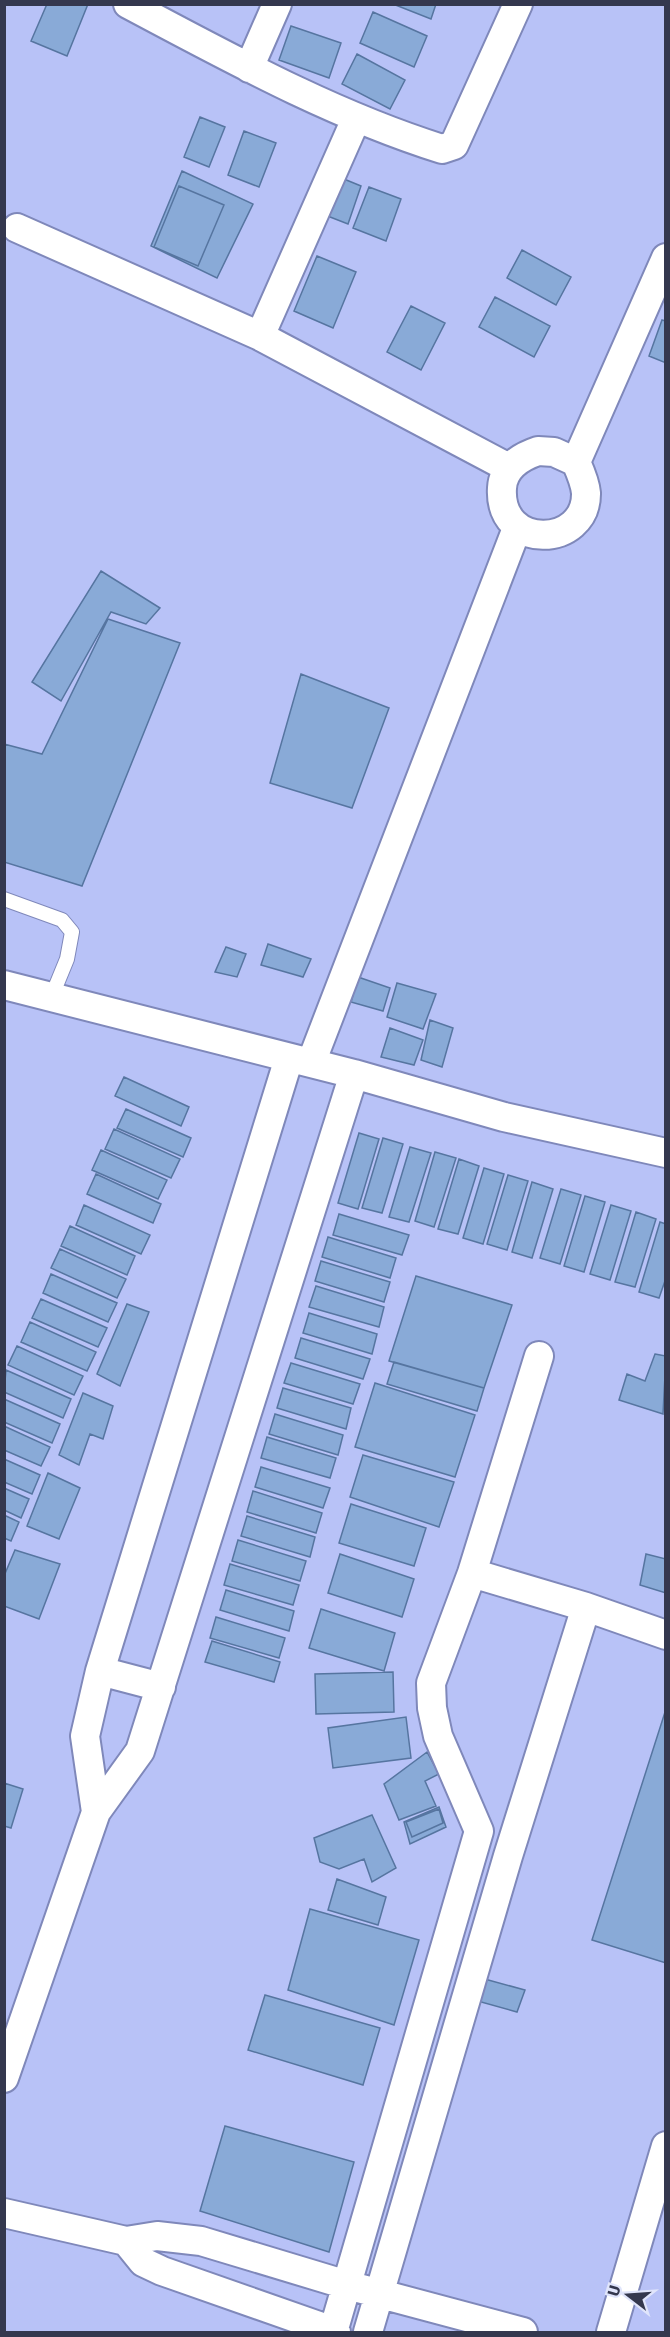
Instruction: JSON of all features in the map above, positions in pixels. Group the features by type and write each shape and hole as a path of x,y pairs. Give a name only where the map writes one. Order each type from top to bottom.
{"street":[{"path":"128,4 249,68 356,119 442,149 454,145 518,4"},
{"path":"249,68 278,4"},
{"path":"260,336 356,119"},
{"path":"17,228 260,336 510,468"},
{"path":"576,462 554,452 538,451 522,456 510,468 502,482 501,499 506,515 517,528 534,535 553,535 570,527 582,512 586,493 576,462 666,258"},
{"path":"96,1812 85,1736 100,1671 300,1061 517,528"},
{"path":"4,986 354,1074 504,1117 666,1153"},
{"path":"4,2078 96,1812 140,1750 354,1074"},
{"path":"508,1856 479,1832 438,1736 432,1708 431,1683 472,1573 539,1356"},
{"path":"472,1573 585,1607 666,1635"},
{"path":"368,2332 508,1856 585,1607"},
{"path":"100,1671 161,1687"},
{"path":"126,2241 143,2262 162,2271 334,2332 479,1832"},
{"path":"611,2332 666,2146"},
{"path":"4,2213 126,2241 157,2236 201,2241 347,2285 523,2332"}],"lane":[{"path":"4,900 62,920 72,932 67,959 51,998"}],"building":[{"path":"47,4 88,4 67,56 31,41"},
{"path":"393,4 436,4 431,19"},
{"path":"373,12 427,36 414,67 360,43"},
{"path":"291,26 341,43 329,78 279,60"},
{"path":"357,54 405,80 390,109 342,84"},
{"path":"200,117 225,127 209,167 184,157"},
{"path":"244,131 276,143 259,187 228,175"},
{"path":"182,171 253,204 217,278 151,246"},
{"path":"339,177 361,186 348,224 325,215"},
{"path":"179,186 224,205 198,266 154,247"},
{"path":"369,187 401,199 386,241 353,228"},
{"path":"522,250 571,277 556,305 507,278"},
{"path":"317,256 356,272 333,328 294,311"},
{"path":"495,297 550,326 534,357 479,327"},
{"path":"411,306 445,323 421,370 387,352"},
{"path":"662,320 666,321 666,363 649,356"},
{"path":"101,571 160,608 146,624 111,612 61,701 32,682"},
{"path":"108,619 180,643 82,886 4,862 4,744 42,754"},
{"path":"301,674 389,708 352,808 270,783"},
{"path":"268,944 311,959 303,977 261,965"},
{"path":"226,947 246,954 237,977 215,972"},
{"path":"358,977 390,988 383,1011 351,1002"},
{"path":"397,983 436,994 423,1029 387,1017"},
{"path":"430,1020 453,1028 442,1067 421,1060"},
{"path":"390,1028 423,1040 414,1065 381,1057"},
{"path":"124,1077 189,1107 181,1126 115,1096"},
{"path":"126,1109 191,1138 183,1157 117,1128"},
{"path":"114,1129 180,1159 171,1178 105,1149"},
{"path":"359,1133 379,1139 358,1209 338,1203"},
{"path":"383,1138 403,1144 382,1213 362,1208"},
{"path":"410,1147 431,1153 409,1222 389,1217"},
{"path":"101,1150 167,1180 158,1199 92,1170"},
{"path":"435,1152 456,1158 434,1227 415,1221"},
{"path":"459,1159 479,1166 458,1234 438,1229"},
{"path":"484,1168 504,1174 483,1244 463,1238"},
{"path":"96,1174 161,1204 153,1223 87,1194"},
{"path":"508,1175 528,1181 507,1250 487,1244"},
{"path":"532,1182 553,1189 532,1258 512,1252"},
{"path":"561,1189 581,1195 560,1264 540,1258"},
{"path":"585,1196 605,1202 584,1272 564,1266"},
{"path":"84,1205 150,1235 141,1254 76,1225"},
{"path":"611,1205 631,1211 610,1280 590,1274"},
{"path":"636,1212 656,1219 635,1287 615,1282"},
{"path":"339,1214 409,1235 402,1255 333,1235"},
{"path":"660,1222 666,1224 666,1278 659,1298 639,1292"},
{"path":"70,1226 135,1256 127,1275 61,1246"},
{"path":"328,1237 396,1258 390,1278 322,1257"},
{"path":"60,1249 126,1279 117,1298 51,1268"},
{"path":"321,1261 390,1282 384,1302 315,1281"},
{"path":"51,1274 117,1303 108,1322 43,1293"},
{"path":"416,1276 512,1305 484,1388 389,1361"},
{"path":"316,1286 384,1307 379,1327 309,1307"},
{"path":"41,1299 107,1328 98,1347 32,1318"},
{"path":"127,1304 149,1312 120,1386 97,1374"},
{"path":"309,1313 377,1334 372,1354 303,1333"},
{"path":"30,1322 96,1352 87,1371 21,1342"},
{"path":"301,1338 370,1359 363,1379 295,1358"},
{"path":"17,1346 83,1376 74,1395 8,1365"},
{"path":"655,1354 666,1356 663,1414 619,1400 627,1374 645,1381"},
{"path":"394,1362 484,1388 477,1411 387,1384"},
{"path":"291,1363 360,1384 353,1404 284,1383"},
{"path":"6,1370 71,1399 63,1418 4,1392"},
{"path":"375,1383 475,1415 455,1477 355,1447"},
{"path":"283,1388 351,1408 346,1429 277,1408"},
{"path":"83,1393 113,1406 103,1439 90,1434 79,1465 59,1455"},
{"path":"4,1399 60,1424 52,1443 4,1422"},
{"path":"275,1414 343,1435 338,1455 269,1434"},
{"path":"4,1426 50,1447 41,1466 4,1450"},
{"path":"267,1437 336,1458 330,1478 261,1458"},
{"path":"363,1455 454,1482 439,1527 350,1497"},
{"path":"4,1459 40,1475 32,1494 4,1482"},
{"path":"261,1467 330,1488 323,1508 255,1487"},
{"path":"48,1473 80,1488 59,1539 27,1526"},
{"path":"4,1488 29,1499 21,1518 4,1510"},
{"path":"253,1491 322,1513 316,1533 247,1512"},
{"path":"351,1504 426,1528 414,1566 339,1543"},
{"path":"4,1515 19,1522 11,1541 4,1538"},
{"path":"247,1516 315,1537 310,1557 241,1536"},
{"path":"238,1540 306,1561 300,1581 232,1561"},
{"path":"15,1550 60,1564 39,1619 4,1606 4,1576"},
{"path":"340,1554 414,1579 402,1617 328,1593"},
{"path":"646,1554 666,1559 666,1593 640,1585"},
{"path":"230,1564 299,1585 293,1605 224,1585"},
{"path":"226,1590 294,1611 289,1631 220,1610"},
{"path":"321,1609 395,1633 384,1671 309,1648"},
{"path":"216,1617 285,1638 279,1658 210,1638"},
{"path":"212,1641 280,1662 274,1682 205,1662"},
{"path":"393,1672 394,1712 316,1714 315,1674"},
{"path":"666,1709 666,1963 592,1940"},
{"path":"406,1717 411,1758 333,1768 328,1728"},
{"path":"427,1752 439,1774 425,1781 436,1806 399,1820 384,1784"},
{"path":"4,1783 23,1789 11,1828 4,1826"},
{"path":"439,1807 446,1827 410,1844 404,1822"},
{"path":"439,1809 443,1823 412,1837 406,1822"},
{"path":"372,1815 396,1868 372,1882 364,1859 339,1869 320,1862 314,1838"},
{"path":"337,1879 386,1897 378,1925 328,1910"},
{"path":"310,1909 419,1940 394,2025 288,1990"},
{"path":"481,1978 525,1990 517,2012 474,2000"},
{"path":"265,1995 380,2028 363,2085 248,2050"},
{"path":"225,2126 354,2162 329,2252 200,2211"}]}
